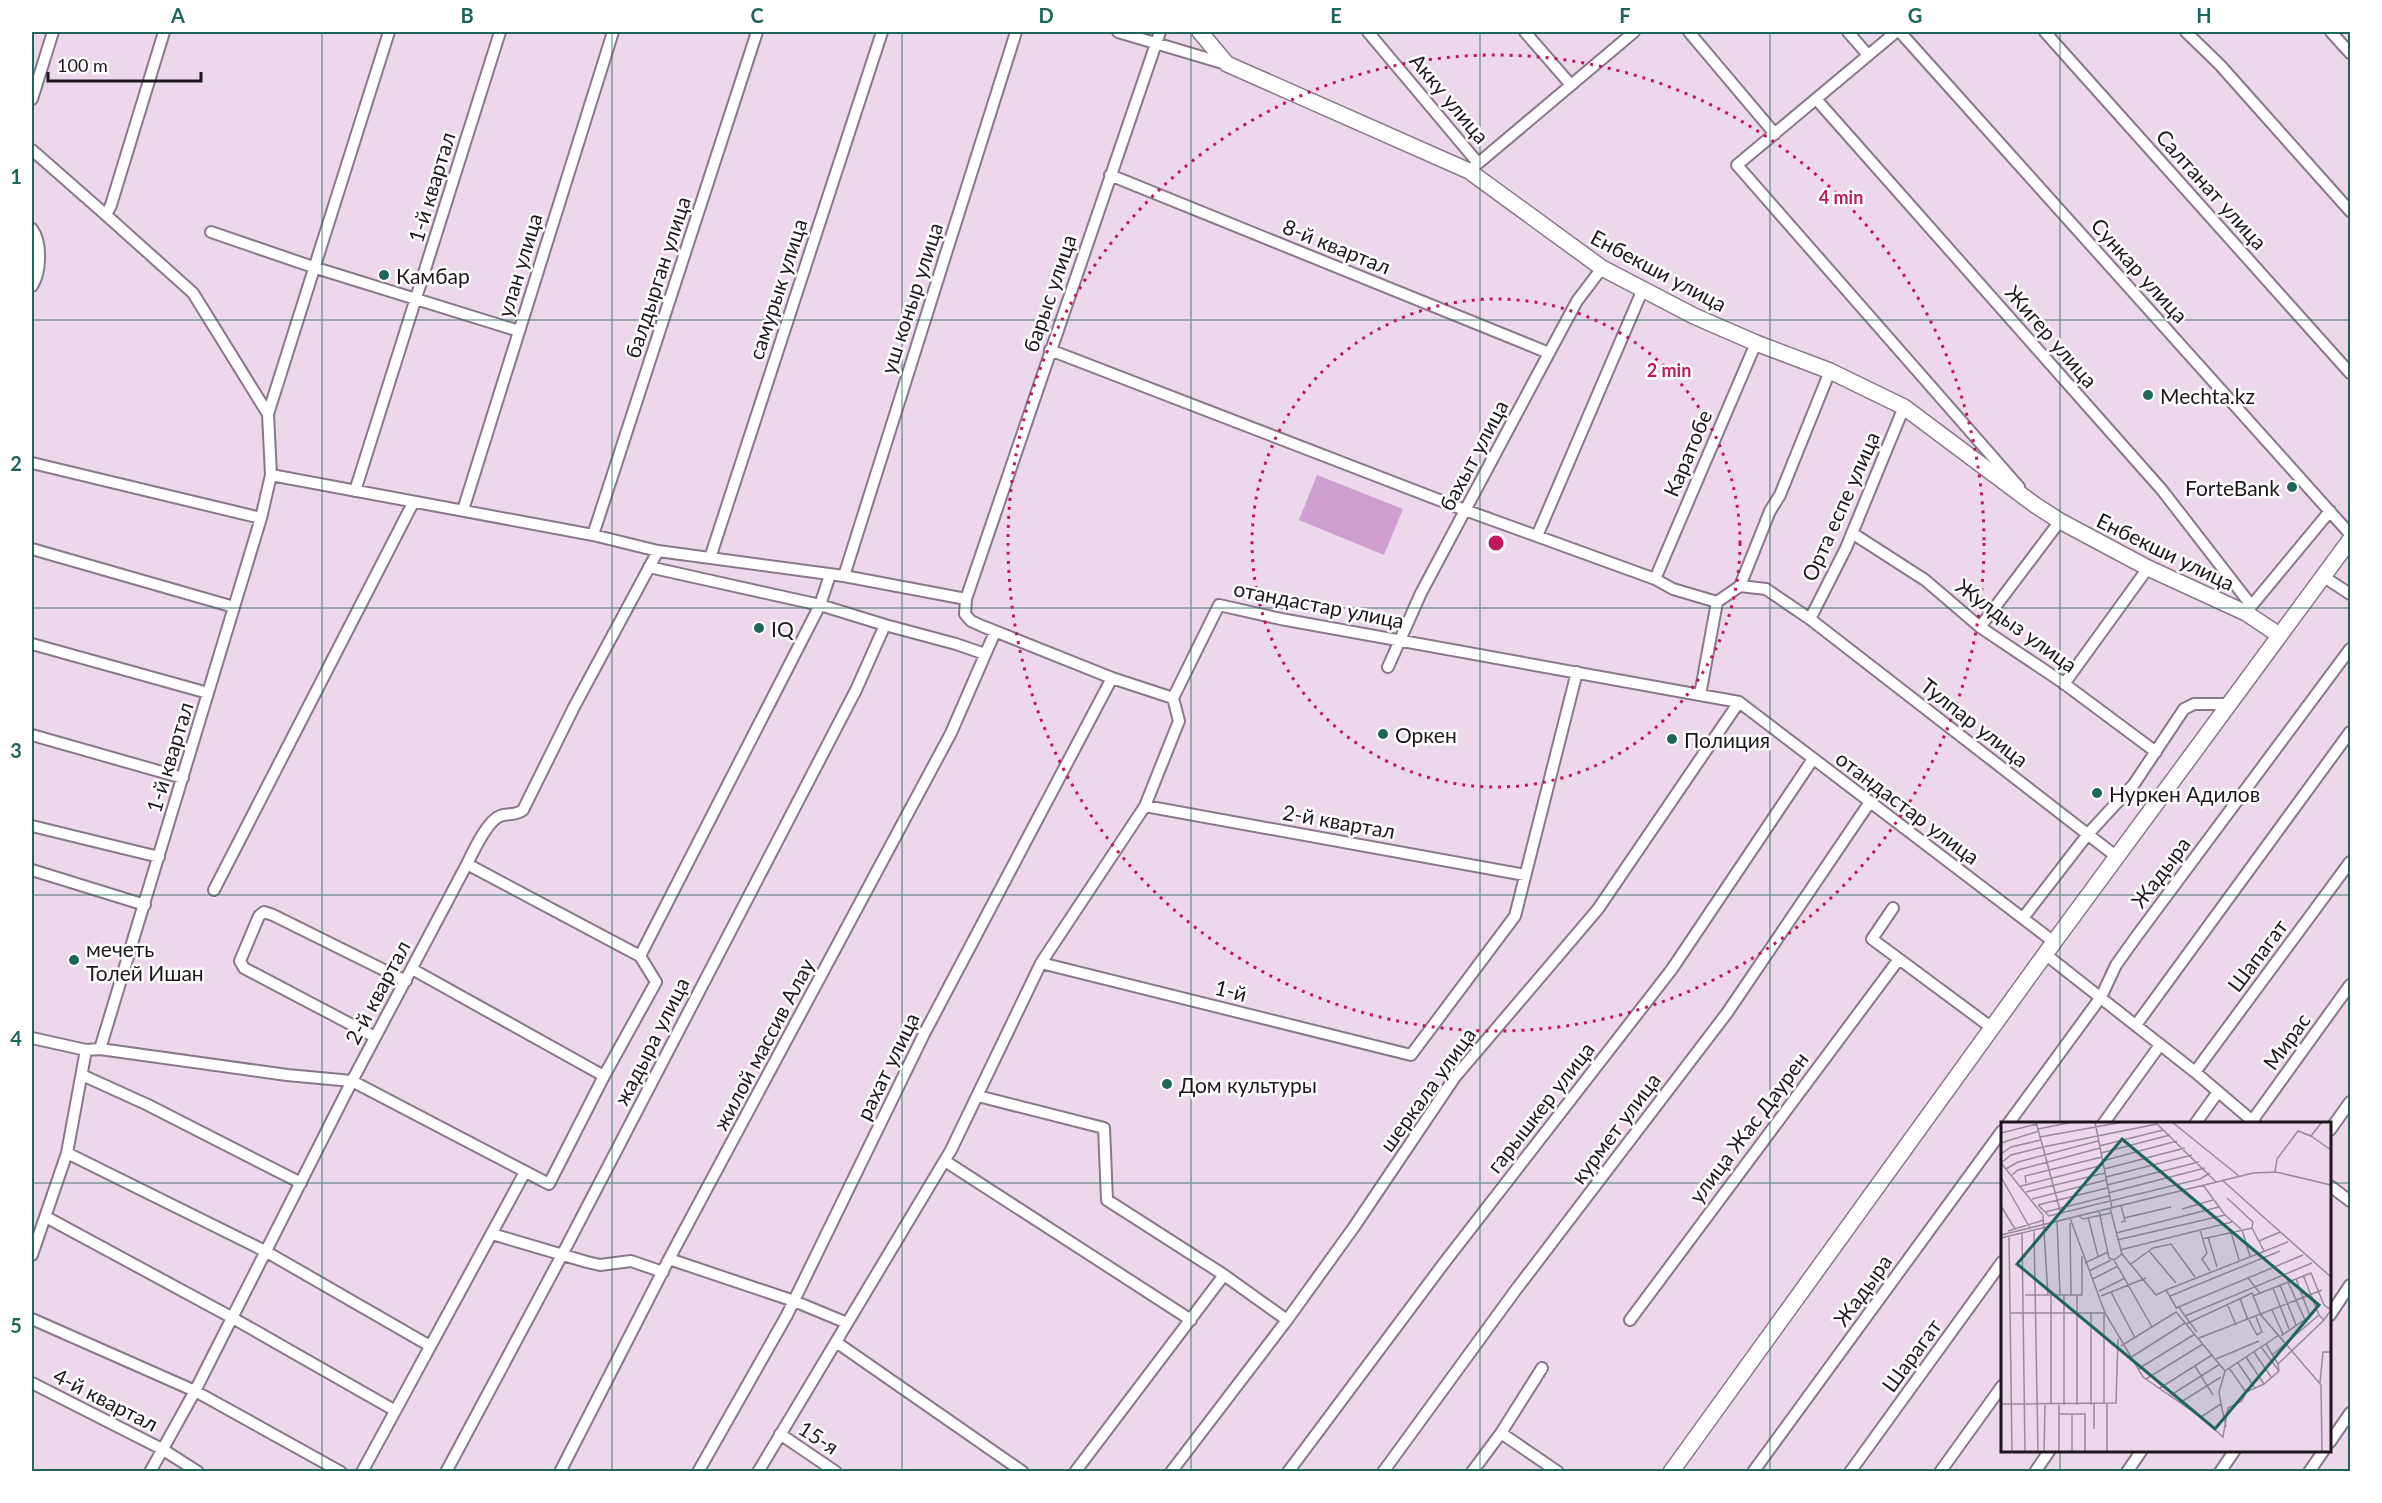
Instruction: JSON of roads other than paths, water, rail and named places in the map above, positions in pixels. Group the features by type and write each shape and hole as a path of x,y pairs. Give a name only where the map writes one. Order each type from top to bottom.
{"street":[{"path":"32,99 53,32"},
{"path":"106,215 164,32"},
{"path":"268,414 389,32"},
{"name":"1-й квартал","path":"355,491 500,32"},
{"name":"улан улица","path":"463,510 613,32"},
{"name":"балдырган улица","path":"593,535 757,32"},
{"name":"самурык улица","path":"710,558 882,32"},
{"name":"уш коныр улица","path":"844,576 1016,32"},
{"path":"1118,32 1227,64"},
{"name":"барыс улица","path":"966,599 1160,32"},
{"path":"1200,32 1227,64"},
{"name":"Акку улица","path":"1368,32 1474,167"},
{"path":"1525,32 1571,85"},
{"path":"1474,167 1634,32"},
{"path":"1689,32 1775,134 1898,32"},
{"path":"1848,32 1868,55"},
{"name":"Сункар улица","path":"1898,32 2350,534"},
{"name":"Салтанат улица","path":"2045,32 2350,373"},
{"path":"2186,32 2220,65 2350,211"},
{"path":"2331,32 2350,53"},
{"name":"Енбекши улица","path":"1227,64 1474,167 1602,268 1694,316 1830,371 1904,407 2035,505 2060,521 2148,568 2248,609 2279,635"},
{"name":"Жигер улица","path":"1816,99 2162,490 2248,609"},
{"name":"Енбекши улица","path":"1775,134 1737,165 2035,505"},
{"path":"32,150 193,293 268,414"},
{"name":"8-й квартал","path":"1110,175 1549,353"},
{"path":"32,229 39,259 36,280 32,286"},
{"path":"211,232 316,268 519,331"},
{"name":"бахыт улица","path":"1388,667 1421,593 1549,353 1577,301 1602,268"},
{"path":"1537,536 1642,289"},
{"name":"Каратобе","path":"1655,579 1756,343"},
{"path":"1050,350 1465,510 1655,579 1673,589 1717,602"},
{"path":"1700,695 1717,602 1740,586 1830,371"},
{"name":"Орта еспе улица","path":"1810,619 1852,533 1904,407"},
{"name":"1-й квартал","path":"100,1049 261,518 272,475 268,414"},
{"path":"32,463 261,518"},
{"path":"272,475 593,535 658,551 844,576 966,599 965,614 971,621 1112,678 1173,698 1179,722 1145,806 1041,963 945,1161 758,1472"},
{"path":"214,890 413,503"},
{"path":"2248,609 2330,511"},
{"path":"1980,627 2060,521"},
{"name":"Жулдыз улица","path":"1852,533 1925,580 1980,627 2064,684 2156,752"},
{"path":"1671,1472 2050,948 2350,540"},
{"path":"32,549 234,607"},
{"name":"2-й квартал","path":"150,1472 195,1391 352,1081 467,864 494,820 499,816 518,814 523,810 574,707 658,551"},
{"path":"649,567 820,605 985,654"},
{"path":"2064,684 2148,568"},
{"path":"640,956 820,605 830,575"},
{"path":"2324,577 2350,594"},
{"name":"Тулпар улица","path":"1740,586 1766,589 1810,619 2117,857"},
{"name":"отандастар улица","path":"1173,698 1219,605 1739,702 2023,918 2050,948 2101,997 2254,1122"},
{"name":"жадыра улица","path":"446,1472 562,1255 850,701 885,625"},
{"name":"жилой массив Алау","path":"560,1472 669,1259 951,733 995,632"},
{"path":"32,644 208,693"},
{"name":"Жадыра","path":"2009,1122 2101,997 2116,965 2129,946 2350,649"},
{"path":"1525,875 1577,672"},
{"name":"рахат улица","path":"698,1472 794,1301 924,1034 1112,678"},
{"name":"шеркала улица","path":"1171,1472 1287,1320 1354,1227 1455,1077 1598,909 1739,702"},
{"path":"2023,918 2088,834 2134,784 2184,709 2189,705 2230,704"},
{"path":"2136,1025 2350,732"},
{"path":"32,735 183,778"},
{"name":"гарышкер улица","path":"1288,1472 1451,1254 1672,969 1813,759"},
{"name":"курмет улица","path":"1383,1472 1515,1291 1727,1013 1870,802"},
{"name":"2-й квартал","path":"1145,806 1525,875"},
{"path":"32,826 159,857"},
{"name":"Шапагат","path":"2195,1072 2350,862"},
{"path":"32,1038 86,1050 100,1049 287,1075 352,1081 549,1184 604,1076 656,982 640,956 467,864"},
{"path":"32,874 145,905"},
{"name":"1-й","path":"1041,963 1411,1055 1515,916 1525,875"},
{"path":"1893,909 1872,939 1992,1028"},
{"path":"375,1037 244,968 240,961 259,916 264,912 273,915 406,981"},
{"name":"улица Жас Даурен","path":"1630,1320 1899,959"},
{"path":"412,969 604,1076"},
{"name":"Мирас","path":"2254,1122 2350,985"},
{"path":"2104,1122 2160,1045"},
{"path":"32,1255 67,1153 86,1050"},
{"path":"82,1075 148,1105 301,1183"},
{"path":"2196,1122 2218,1092"},
{"path":"978,1096 1104,1128 1107,1200 1224,1275 1287,1320"},
{"path":"2331,1129 2350,1102"},
{"name":"Жадыра","path":"1753,1472 2001,1132"},
{"path":"67,1153 266,1251 430,1346"},
{"path":"945,1161 1191,1320"},
{"path":"362,1472 525,1172"},
{"path":"2331,1189 2350,1201"},
{"path":"46,1217 231,1317 394,1410"},
{"path":"492,1234 600,1265 631,1261 663,1272"},
{"path":"669,1259 794,1301 847,1323"},
{"name":"Шарагат","path":"1850,1472 2001,1263"},
{"path":"1075,1472 1224,1275"},
{"path":"2331,1314 2350,1285"},
{"path":"32,1319 195,1391 341,1472"},
{"path":"836,1342 1023,1472"},
{"path":"1472,1472 1501,1433 1542,1368"},
{"name":"4-й квартал","path":"32,1383 162,1449 198,1472"},
{"path":"1940,1472 2001,1387"},
{"path":"2331,1441 2350,1413"},
{"path":"1501,1433 1558,1472"},
{"name":"15-я","path":"780,1434 836,1472"},
{"path":"2035,1472 2049,1452"},
{"path":"2127,1472 2141,1452"},
{"path":"2220,1472 2234,1452"},
{"path":"2309,1472 2323,1452"}],"place":[{"name":"Камбар","path":"384,275"},
{"name":"Mechta.kz","path":"2148,395"},
{"name":"ForteBank","path":"2292,487"},
{"name":"IQ","path":"759,628"},
{"name":"Оркен","path":"1383,734"},
{"name":"Полиция","path":"1672,739"},
{"name":"Нуркен Адилов","path":"2097,793"},
{"name":"мечеть Толей Ишан","path":"74,960"},
{"name":"Дом культуры","path":"1167,1084"}]}
